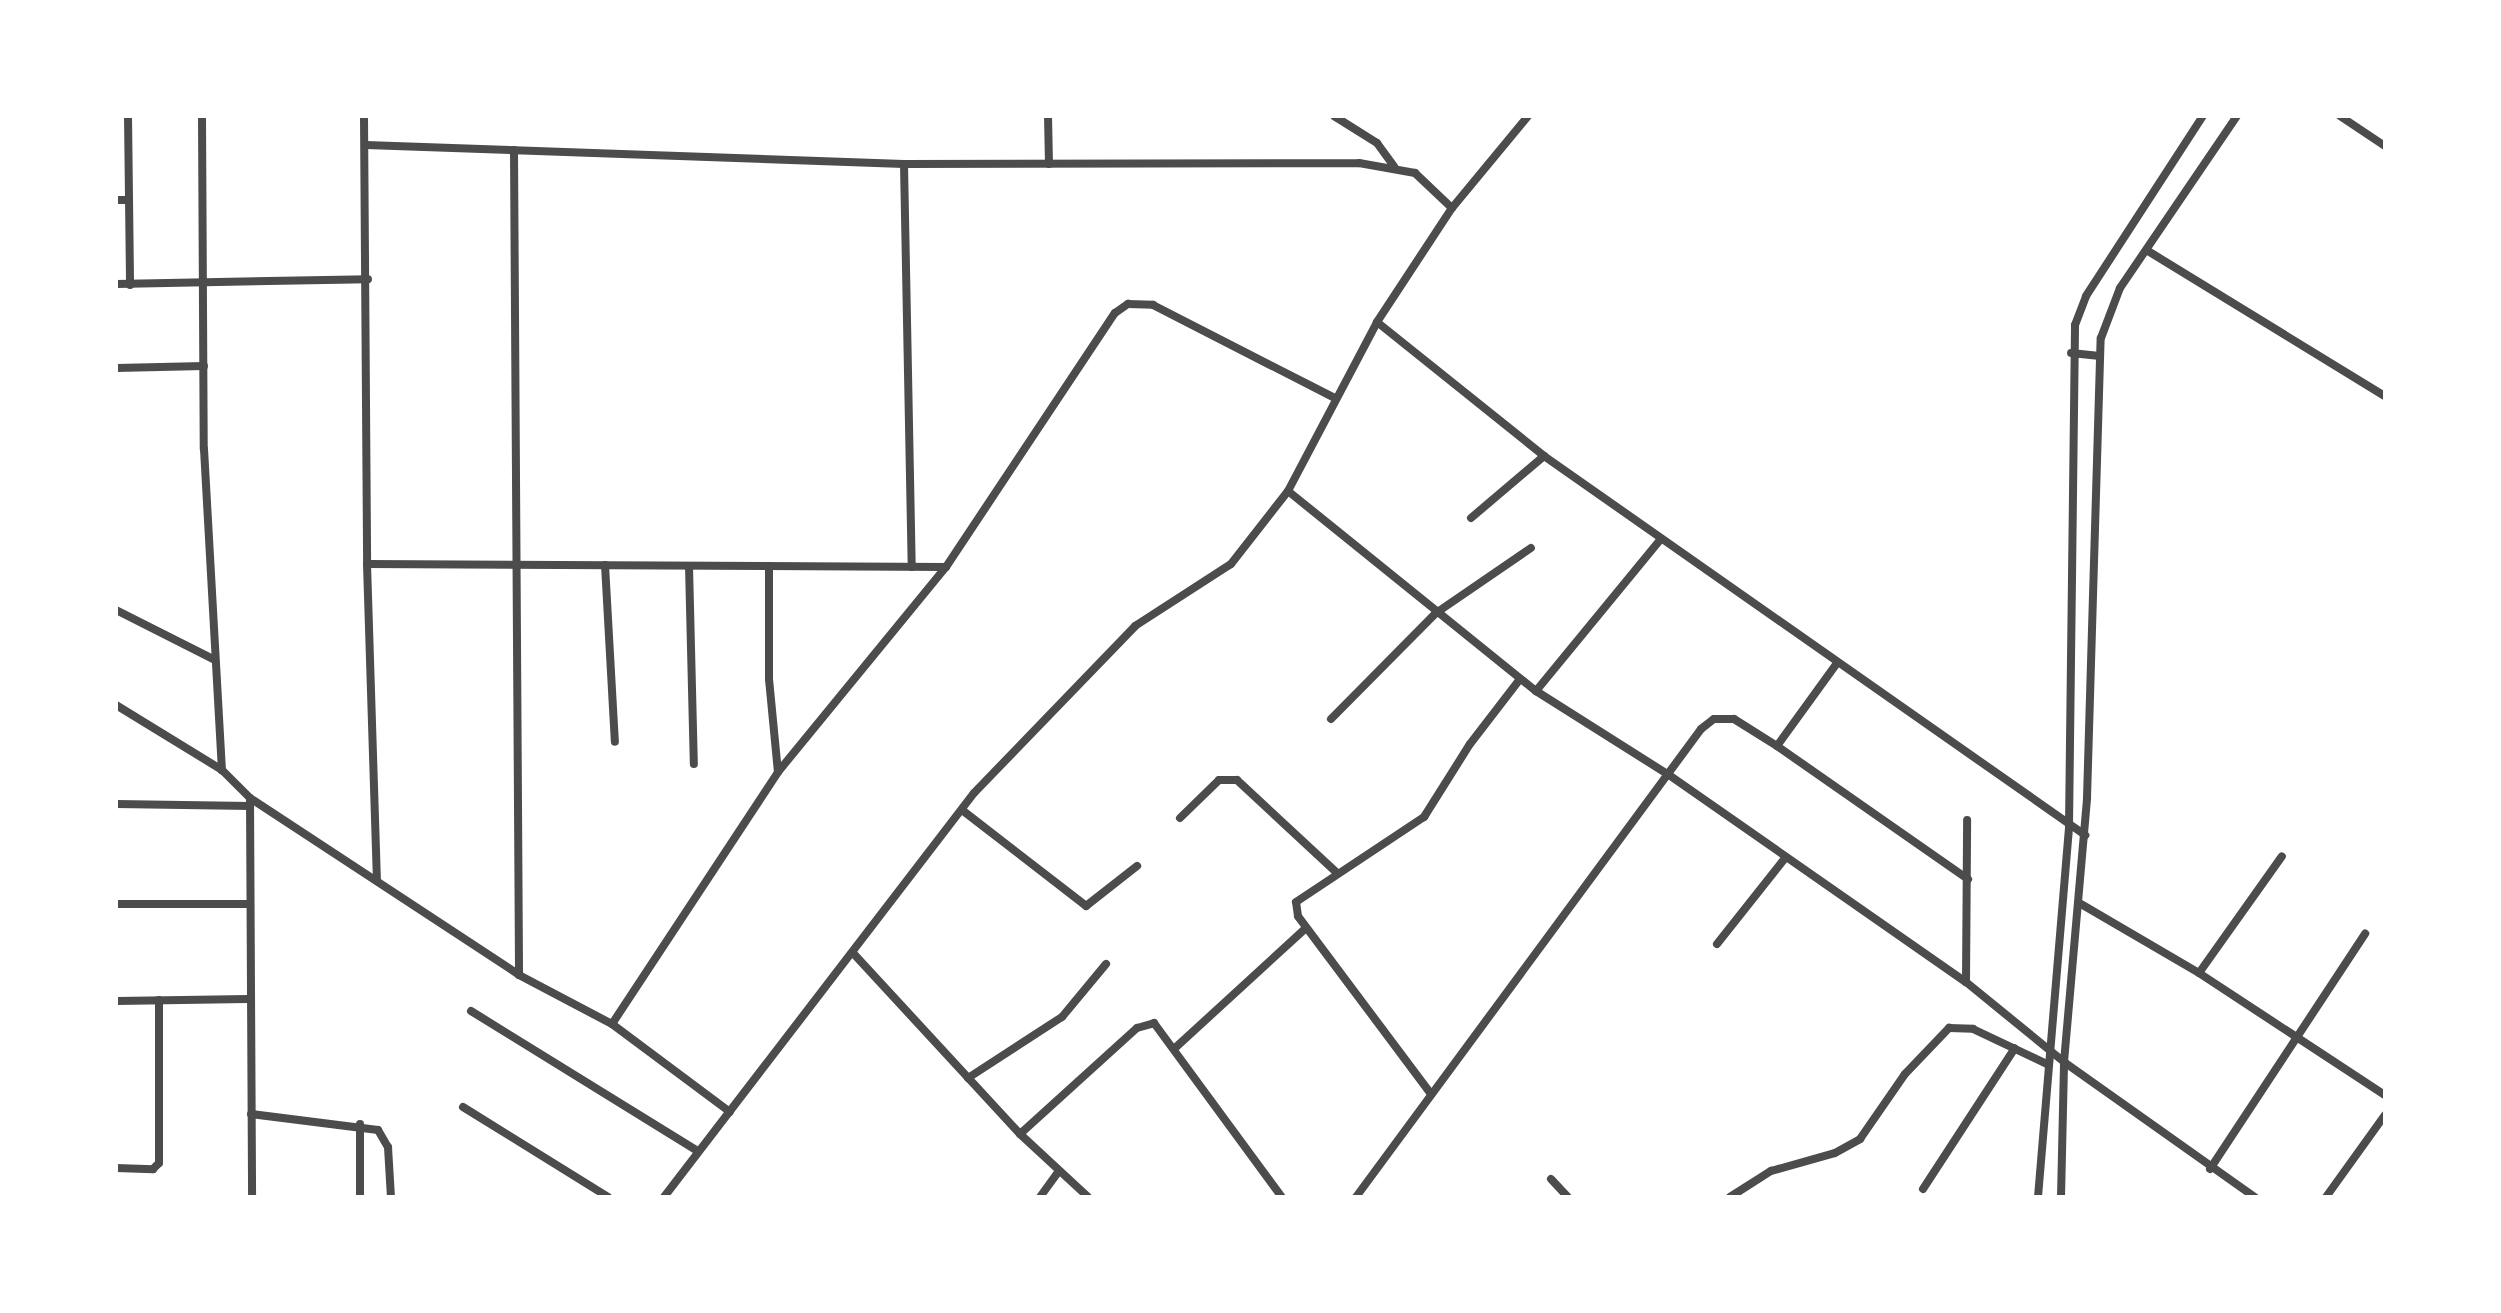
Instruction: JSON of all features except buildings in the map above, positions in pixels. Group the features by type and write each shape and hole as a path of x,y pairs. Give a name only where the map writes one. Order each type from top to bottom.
{"street":[{"path":"128,116 130,285"},
{"path":"202,116 204,366 213,659 222,770"},
{"path":"364,116 368,279 367,564 377,878"},
{"path":"1048,116 1049,164"},
{"path":"1334,116 1377,143 1394,166"},
{"path":"664,1197 696,1150 730,1112 962,810 1135,626 1231,564 1288,491 1377,322 1452,208 1528,116"},
{"path":"2038,1197 2048,1048 2069,826 2071,353 2086,296 2203,116"},
{"path":"2061,1197 2064,1062 2085,835 2100,356 2109,312 2237,116"},
{"path":"2340,116 2385,146"},
{"path":"366,145 904,164 1394,166 1415,173 1452,208"},
{"path":"514,150 519,975"},
{"path":"904,164 912,567"},
{"path":"116,200 129,200"},
{"path":"2148,251 2385,396"},
{"path":"116,284 368,279"},
{"path":"612,1024 778,772 946,567 1115,313 1128,304 1153,305 1335,398"},
{"path":"1377,322 1544,456 2085,835"},
{"path":"2071,353 2100,356"},
{"path":"116,368 204,366"},
{"path":"1471,518 1544,456"},
{"path":"1288,491 1536,691 1669,775 1966,982 2064,1062 2210,1169 2255,1197"},
{"path":"1536,691 1661,539"},
{"path":"1331,719 1436,613 1531,548"},
{"path":"367,564 946,567"},
{"path":"605,565 615,742"},
{"path":"689,566 694,764"},
{"path":"769,566 769,679 778,772"},
{"path":"116,610 213,659"},
{"path":"1777,746 1837,663"},
{"path":"1431,1094 1306,928 1296,902 1424,817 1470,744 1520,679"},
{"path":"116,705 222,770 250,802 377,878 519,975 612,1024 730,1112"},
{"path":"1356,1197 1669,775 1714,719 1734,719 1777,746 1968,879"},
{"path":"1180,818 1219,780 1237,780 1337,873"},
{"path":"116,804 250,802"},
{"path":"250,802 248,999 252,1197"},
{"path":"962,810 1086,906 1137,866"},
{"path":"1966,982 1967,820"},
{"path":"2199,973 2282,856"},
{"path":"1717,944 1786,857"},
{"path":"116,904 249,904"},
{"path":"2081,904 2199,973 2385,1095"},
{"path":"1175,1048 1306,928"},
{"path":"2210,1169 2300,1037 2365,934"},
{"path":"853,953 1020,1134 1088,1197"},
{"path":"968,1078 1062,1017 1106,964"},
{"path":"116,1001 248,999"},
{"path":"116,1168 153,1169 159,1163 159,1000"},
{"path":"471,1011 696,1150"},
{"path":"1020,1134 1146,1023 1160,1028 1282,1197"},
{"path":"1730,1197 1771,1171 1835,1153 1860,1139 1905,1074 1949,1028 1973,1029 2047,1064"},
{"path":"1923,1189 2015,1048"},
{"path":"463,1107 608,1197"},
{"path":"251,1114 360,1124 384,1136 391,1197"},
{"path":"2326,1197 2385,1115"},
{"path":"360,1124 360,1197"},
{"path":"1040,1197 1059,1171"},
{"path":"1551,1179 1568,1197"}]}
